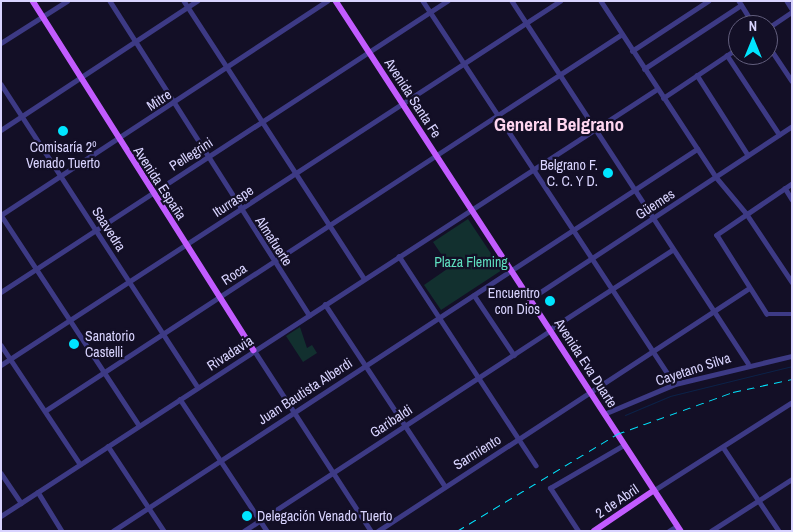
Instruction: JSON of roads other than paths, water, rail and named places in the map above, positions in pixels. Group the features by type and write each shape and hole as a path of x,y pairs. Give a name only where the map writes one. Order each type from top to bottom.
{"main road":[{"name":"Avenida España","path":"33,1 83,76 151,193 254,350"},
{"name":"Avenida Santa Fe","path":"336,1 368,54 470,209"},
{"name":"Avenida Eva Duarte","path":"470,209 679,528"},
{"name":"2 de Abril","path":"594,531 654,491"}],"street":[{"path":"1,43 67,1"},
{"name":"Almafuerte","path":"110,1 240,210 309,315"},
{"path":"184,1 364,278"},
{"path":"1,130 197,1"},
{"name":"Mitre","path":"1,215 174,104 327,1"},
{"path":"422,1 675,384"},
{"name":"Pellegrini","path":"1,292 447,1"},
{"path":"512,1 672,250 748,363"},
{"name":"Iturraspe","path":"1,365 560,1"},
{"path":"632,51 708,1"},
{"path":"778,20 792,10 787,1"},
{"path":"604,2 662,98 716,177 746,213 792,282"},
{"path":"644,69 740,3 748,15"},
{"name":"Roca","path":"45,410 622,34"},
{"path":"662,98 727,55 780,134"},
{"path":"778,61 792,81"},
{"path":"697,75 748,155"},
{"name":"Saavedra","path":"1,84 198,386"},
{"name":"Rivadavia","path":"1,516 657,89"},
{"name":"Güemes","path":"530,299 792,126"},
{"name":"Juan Bautista Alberdi","path":"112,531 697,149"},
{"path":"792,184 718,232 718,238 767,314 792,314"},
{"path":"785,188 792,199"},
{"path":"1,215 139,425"},
{"name":"Garibaldi","path":"244,531 672,250"},
{"path":"399,256 536,465"},
{"path":"786,272 792,268"},
{"name":"Sarmiento","path":"378,531 749,288"},
{"path":"474,295 514,355"},
{"path":"326,304 445,486"},
{"path":"1,344 80,464"},
{"path":"254,350 371,531"},
{"name":"Cayetano Silva","path":"604,414 675,384 748,363 792,356"},
{"path":"180,399 267,531"},
{"path":"654,491 792,402"},
{"path":"578,531 550,488 624,445"},
{"path":"108,446 164,531"},
{"path":"723,447 779,531"},
{"path":"1,473 21,503"},
{"path":"711,531 792,479"},
{"path":"38,492 62,531"},
{"path":"669,531 679,528"}],"waterway":[{"path":"625,415 670,396 792,366"}],"railway":[{"path":"457,531 617,434 733,392 792,379"}],"place":[{"name":"Comisaría 2º Venado Tuerto","path":"63,131"},
{"name":"Belgrano F. C. C. Y D.","path":"608,173"},
{"name":"Encuentro con Dios","path":"550,301"},
{"name":"Sanatorio Castelli","path":"74,344"},
{"name":"Delegación Venado Tuerto","path":"247,516"}],"district":[{"name":"General Belgrano","path":"559,125"}],"park label":[{"name":"Plaza Fleming","path":"471,262"}]}
